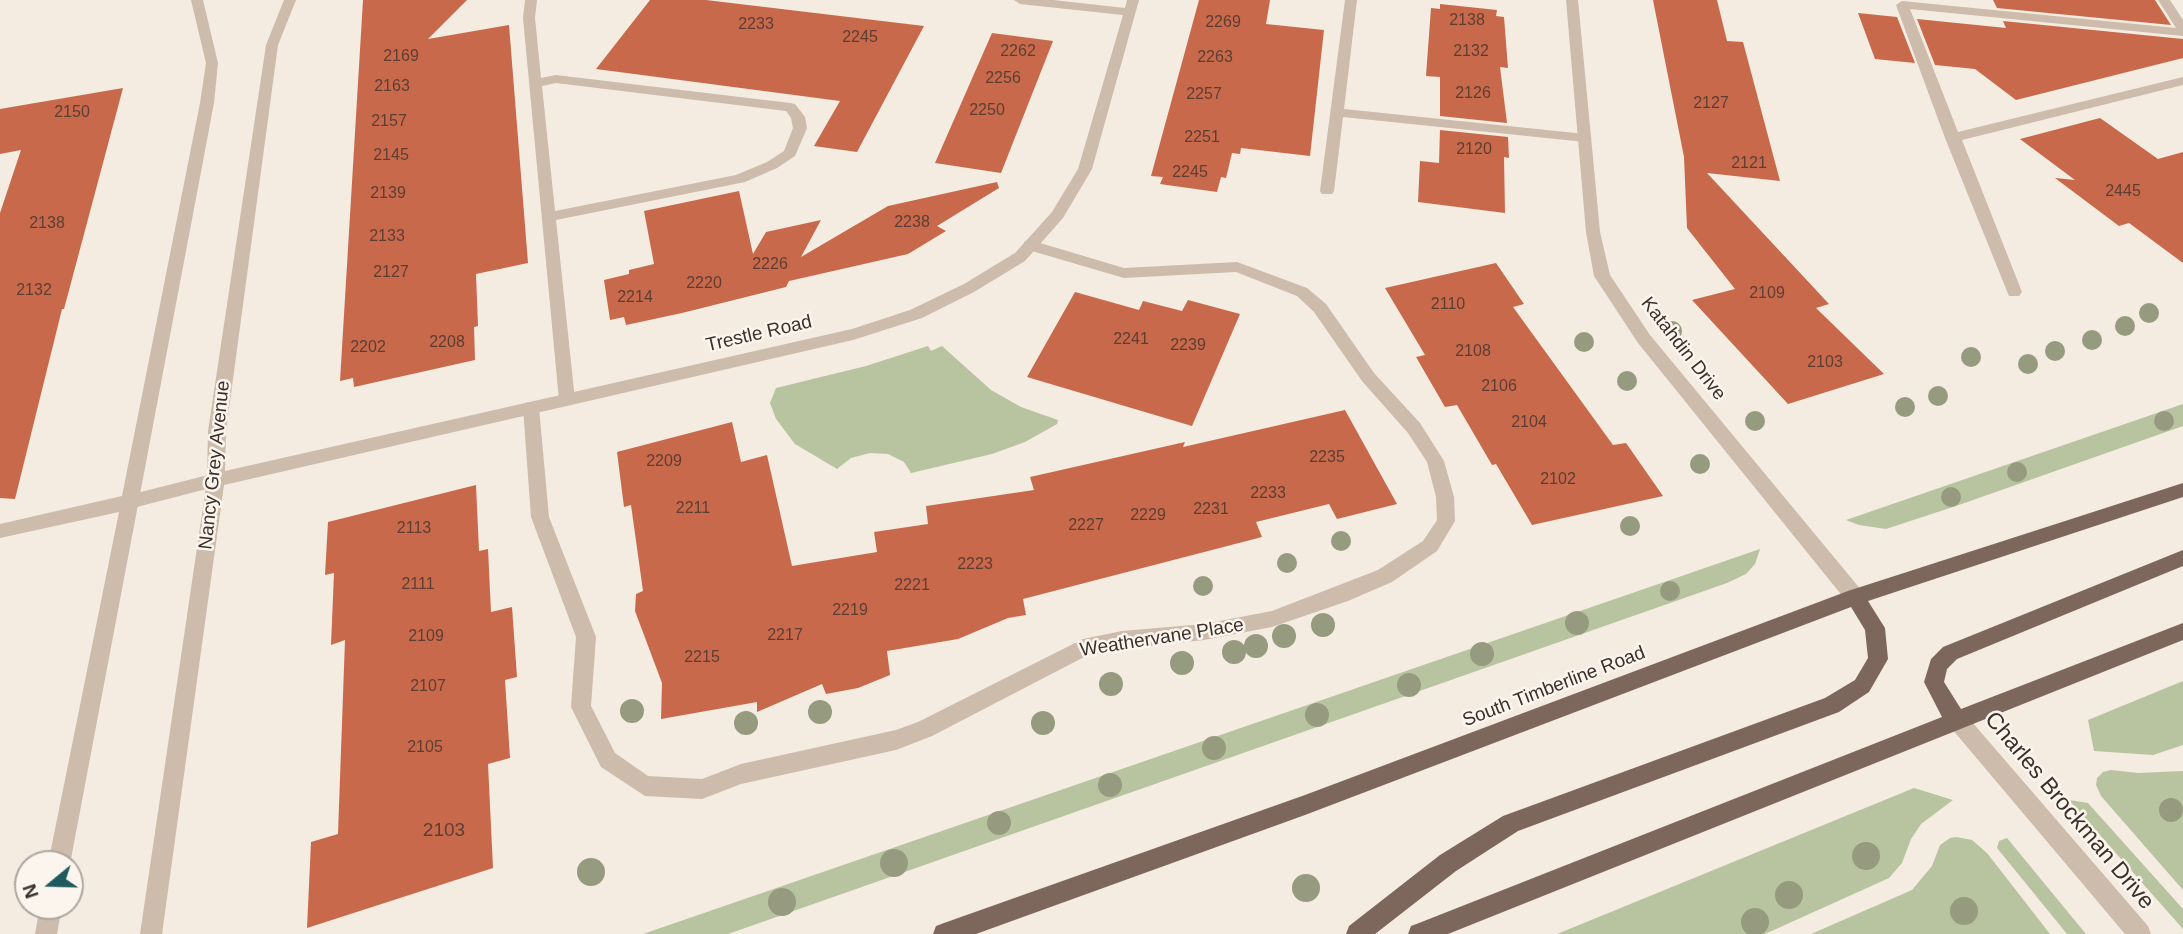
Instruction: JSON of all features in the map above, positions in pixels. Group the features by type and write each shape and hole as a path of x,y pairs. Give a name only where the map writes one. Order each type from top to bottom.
{"main road":[{"name":"South Timberline Road","path":"944,934 1317,800 1855,597 2183,490"},
{"path":"1959,722 1944,702 1934,682 1938,665 1950,653 2183,558"},
{"path":"1357,934 1448,863 1511,824 1832,705 1862,686 1878,659 1875,628 1855,597"},
{"path":"1419,934 2183,631"}],"street":[{"path":"63,850 207,103 212,63 197,0"},
{"name":"Nancy Grey Avenue","path":"151,934 216,480 217,431 272,45 290,0"},
{"path":"531,0 529,18 568,400"},
{"path":"1020,0 1131,6"},
{"path":"1327,191 1351,0"},
{"name":"Katahdin Drive","path":"1572,0 1593,232 1602,276 1644,339 1855,597"},
{"path":"2164,0 2183,31"},
{"path":"2014,292 1902,5 2183,31"},
{"name":"Trestle Road","path":"0,531 853,334 916,314 969,288 1020,257 1058,215 1085,169 1131,6"},
{"path":"536,83 556,79 790,107 798,117 800,128 790,153 772,165 740,179 549,217"},
{"path":"1952,138 2183,81"},
{"path":"1337,112 1585,138"},
{"name":"Weathervane Place","path":"531,408 540,517 586,637 581,707 608,760 645,786 702,789 741,774 896,740 925,729 1083,648 1122,640 1204,632 1272,619 1341,596 1385,576 1430,546 1446,522 1446,497 1434,461 1414,428 1368,377 1320,308 1302,292 1237,267 1124,273 1030,245"},
{"name":"Charles Brockman Drive","path":"1959,722 2140,934"}],"green space":[{"path":"928,346 931,351 942,346 991,390 1021,407 1058,420 1057,424 1025,442 992,454 911,473 904,462 888,454 870,453 851,458 837,469 795,444 776,419 770,403 776,388 866,366"},
{"path":"2183,404 2183,426 1956,506 1886,529 1846,520"},
{"path":"1760,549 1755,564 1746,574 1727,583 728,934 643,934"},
{"path":"2183,681 2183,745 2153,755 2094,751 2088,720"},
{"path":"2111,770 2138,773 2183,771 2183,890 2101,796 2096,785 2097,778 2103,772"},
{"path":"1914,788 1953,800 1921,824 1911,839 1902,863 1889,878 1765,934 1557,934"},
{"path":"2069,800 2088,803 2183,909 2183,929"},
{"path":"1956,837 1972,840 1987,853 2050,934 1811,934 1912,890 1932,866 1940,845"},
{"path":"2007,838 2086,934 2067,934 1997,848 1999,841"}],"building":[{"path":"363,0 467,0 428,39 509,25 528,263 476,274 478,326 474,327 475,360 354,387 353,378 340,381"},
{"path":"650,0 706,0 924,26 857,152 814,146 840,101 596,69"},
{"path":"1199,0 1270,0 1266,24 1324,30 1310,156 1241,148 1240,154 1232,153 1226,178 1221,177 1217,192 1160,184 1163,177 1151,176"},
{"path":"1653,0 1717,0 1727,41 1743,42 1780,181 1707,173 1829,304 1816,308 1884,374 1788,404 1692,300 1735,289 1687,228 1684,157"},
{"path":"1993,0 2155,0 2171,25 1997,8"},
{"path":"1440,4 1497,10 1496,16 1504,17 1508,68 1500,67 1507,123 1440,116 1440,77 1426,76 1431,8 1440,9"},
{"path":"1858,13 1897,17 1915,63 1875,59"},
{"path":"1917,19 2006,28 2003,21 2183,39 2183,58 2016,100 1975,69 1935,65"},
{"path":"992,33 1053,41 1001,173 935,163"},
{"path":"123,88 62,309 15,499 0,498 0,213 21,150 0,154 0,109"},
{"path":"2100,118 2158,159 2183,152 2183,263 2129,223 2119,226 2055,178 2075,180 2020,139"},
{"path":"1440,130 1508,137 1509,158 1504,157 1505,213 1418,202 1420,161 1439,163"},
{"path":"997,182 999,188 937,226 946,231 908,254 789,281 786,287 682,313 626,325 624,317 610,320 604,280 654,264 644,211 739,191 753,254 766,232 821,220 801,257 888,206"},
{"path":"1496,263 1524,304 1513,307 1613,445 1626,443 1663,496 1532,525 1496,464 1492,465 1457,405 1445,407 1416,357 1425,355 1385,288"},
{"path":"1075,292 1139,310 1143,301 1182,311 1188,300 1240,314 1192,426 1027,377"},
{"path":"1345,410 1397,504 1337,519 1329,504 1256,522 1262,537 1023,599 1026,615 1008,618 958,639 887,651 890,675 858,688 826,694 822,684 757,712 757,702 661,719 662,683 635,611 636,594 643,591 631,505 624,507 617,452 732,422 741,462 767,455 792,566 877,552 874,532 928,524 926,506 1034,490 1030,477 1185,442 1183,447"},
{"path":"476,485 479,551 488,549 491,612 512,607 517,677 505,680 510,758 488,764 493,868 307,928 311,842 338,834 345,640 331,645 334,573 325,575 328,522"}]}
